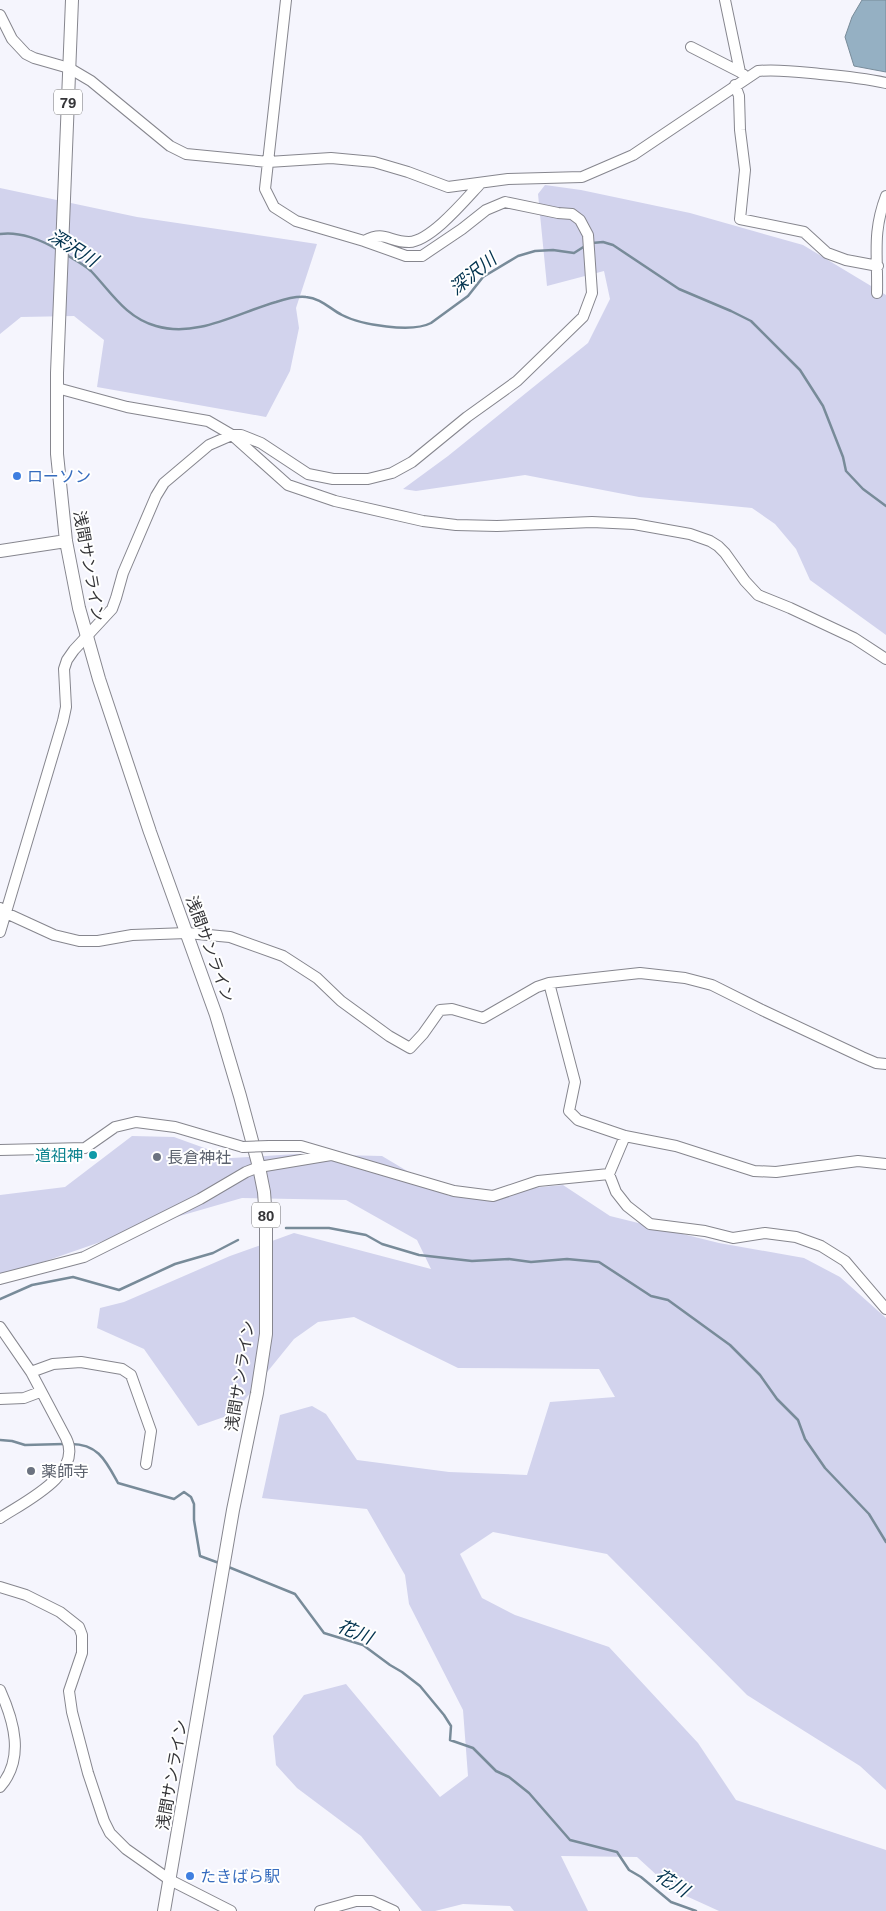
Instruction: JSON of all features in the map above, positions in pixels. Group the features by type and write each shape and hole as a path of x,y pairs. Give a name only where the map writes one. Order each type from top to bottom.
{"main road":[{"name":"浅間サンライン","path":"72,0 57,373 57,454 66,541 73,582 86,637 138,796 216,1015 259,1167 264,1192 266,1219 266,1334 257,1392 233,1510 164,1911"},
{"path":"0,552 66,541"}],"street":[{"path":"0,932 3,910 64,721 66,707 64,680 66,664 74,650 112,609 122,573 156,496 164,483 209,445 232,435 241,434 261,443 308,474 333,479 368,479 392,473 412,462 467,417 517,381 583,317 592,293 588,235 580,220 572,214 505,202 486,210 422,256 406,256 364,241 296,221 274,207 265,189 286,0"},
{"path":"725,0 743,75"},
{"path":"0,14 12,39 26,54 69,68 91,81 170,146 186,154 268,162 331,158 374,162 448,187 480,184 508,178 582,177 633,156 735,85 743,75 758,71 772,70 868,79 886,83"},
{"path":"691,47 743,75"},
{"path":"735,85 739,96 740,130 745,170 740,219 804,232 827,253 846,260 878,266"},
{"path":"364,241 375,236 384,236 398,242 412,242 425,236 454,212 480,184"},
{"path":"877,293 876,230 879,214 886,196"},
{"path":"57,388 127,407 208,421 232,435 288,485 335,501 423,521 456,525 490,526 592,522 634,524 690,534 718,546 758,595 854,638 886,660"},
{"path":"3,910 54,935 79,940 98,941 132,936 187,933 230,937 282,956 317,978 341,1002 410,1048 423,1034 440,1010 452,1010 483,1018 538,987 640,973 685,978 712,985 876,1063 886,1064"},
{"path":"549,984 575,1082 570,1111 578,1120 625,1136 676,1146 754,1171 776,1172 858,1161 886,1164"},
{"path":"0,1150 85,1148 115,1127 136,1122 175,1127 242,1147 301,1146 454,1191 493,1196 538,1180 609,1174"},
{"path":"625,1136 609,1174 616,1192 627,1206 650,1224 705,1231 733,1238 764,1233 796,1236 821,1246 845,1261 886,1309"},
{"path":"0,1280 84,1257 200,1200 246,1172 259,1167 331,1155"},
{"path":"0,1327 30,1372 69,1443 70,1457 67,1466 55,1480 38,1494 0,1518"},
{"path":"30,1372 53,1364 82,1362 122,1369 131,1374 151,1431 146,1464"},
{"path":"0,1399 24,1398 40,1392"},
{"path":"0,1587 26,1595 60,1612 79,1627 82,1636 82,1653 69,1691 72,1712 88,1774 110,1833 126,1849 170,1880 231,1911"},
{"path":"0,1690 9,1710 14,1728 16,1749 12,1768 0,1787"},
{"path":"320,1911 356,1901 372,1901 394,1911"}],"shaded area":[{"path":"862,0 886,0 886,72 854,66 845,37 852,17"},
{"path":"545,185 581,190 690,213 803,245 886,295 886,635 810,580 796,549 775,524 752,508 639,497 525,475 416,491 403,489 448,456 588,343 610,299 604,271 547,286 538,194"},
{"path":"0,188 137,217 317,244 296,308 299,328 290,371 266,417 97,387 104,340 74,316 21,317 0,334"},
{"path":"132,1136 174,1137 232,1158 296,1154 382,1156 449,1196 563,1185 610,1216 719,1243 804,1258 840,1277 886,1318 886,1790 860,1766 747,1695 607,1554 493,1532 460,1554 482,1598 515,1615 609,1647 698,1743 736,1800 886,1850 886,1911 719,1911 673,1890 637,1857 561,1856 588,1911 514,1911 510,1906 463,1904 435,1911 422,1911 361,1836 297,1788 276,1765 273,1736 304,1695 346,1684 440,1797 468,1776 463,1710 409,1604 405,1575 367,1509 262,1498 280,1415 312,1406 326,1414 357,1460 449,1472 527,1475 550,1402 615,1397 599,1369 458,1368 354,1317 318,1322 294,1339 238,1408 224,1417 198,1426 144,1349 97,1328 100,1308 124,1302 230,1256 294,1233 431,1269 417,1240 346,1200 242,1198 152,1224 0,1277 0,1195 65,1187"}],"waterway":[{"name":"深沢川","path":"0,234 7,233 30,237 58,250"},
{"name":"深沢川","path":"592,243 603,242 613,245 679,289 751,321 800,370 823,406 843,457 846,471 863,489 886,506"},
{"name":"深沢川","path":"65,254 88,268 128,311 145,322 156,326 171,329 202,327 279,301 302,297 316,299 350,319 374,325 400,328 422,326 431,323 468,296 483,277 518,256 535,251 553,250 574,253 585,246"},
{"path":"286,1228 329,1228 366,1235 382,1244 419,1255 472,1261 509,1259 531,1262 567,1259 599,1262 651,1296 668,1300 730,1345 760,1375 777,1399 798,1420 805,1439 825,1468 869,1514 886,1542"},
{"path":"0,1299 32,1285 73,1277 119,1290 175,1264 213,1253 238,1240"},
{"name":"花川","path":"0,1440 25,1445 64,1444"},
{"name":"花川","path":"69,1444 79,1444 94,1450 105,1461 118,1483 174,1499 184,1492 191,1497 194,1504 194,1520 200,1556 219,1563"},
{"name":"花川","path":"226,1566 295,1594 324,1633 363,1645 402,1672 420,1686 444,1715 451,1726 450,1740 473,1748 496,1771 509,1777 529,1793 570,1840 617,1852 629,1870 641,1877 671,1902 696,1911"}],"place":[{"name":"ローソン","path":"17,476"},
{"name":"道祖神","path":"93,1155"},
{"name":"長倉神社","path":"157,1157"},
{"name":"薬師寺","path":"31,1471"},
{"name":"たきばら駅","path":"190,1876"}]}
